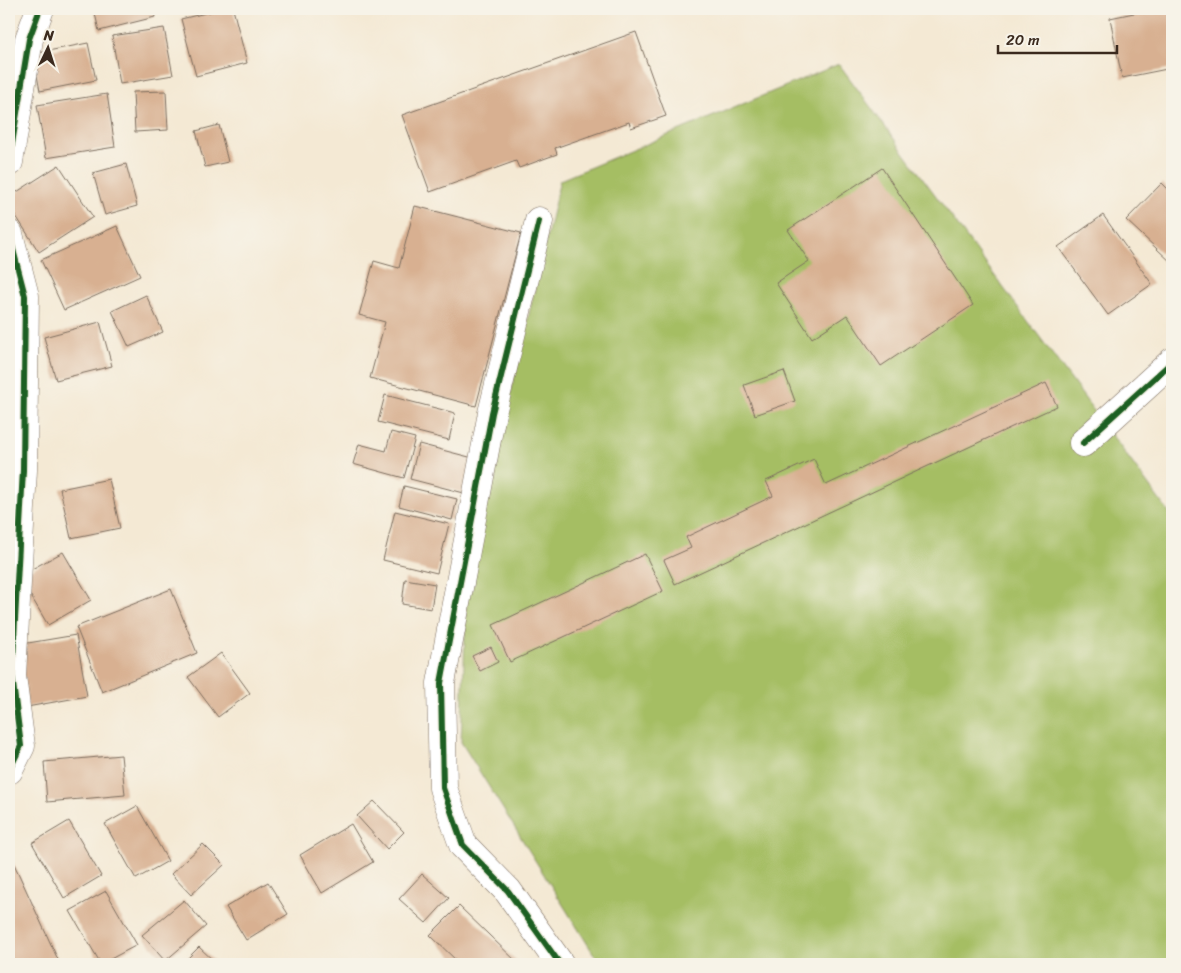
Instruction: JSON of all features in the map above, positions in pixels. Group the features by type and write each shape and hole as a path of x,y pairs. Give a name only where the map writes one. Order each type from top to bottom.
{"street":[{"path":"9,162 29,39 40,9"},
{"path":"539,221 492,413 441,683 443,788 463,846 508,891 560,964"},
{"path":"9,234 25,296 24,470 12,676 21,746 9,770"},
{"path":"1083,443 1172,362"}],"green space":[{"path":"839,64 1172,517 1172,964 600,964 461,742 467,582 560,180"}],"building":[{"path":"94,9 153,9 155,17 99,31"},
{"path":"222,9 233,9 247,63 196,76 181,19"},
{"path":"1153,9 1172,9 1172,68 1122,78 1110,18"},
{"path":"164,28 173,75 120,84 112,36"},
{"path":"636,32 666,116 631,128 629,122 555,148 557,154 519,168 516,161 430,192 402,115"},
{"path":"88,43 96,80 40,91 33,54"},
{"path":"166,91 168,130 135,132 133,92"},
{"path":"107,94 115,147 46,158 37,105"},
{"path":"219,125 228,162 205,167 196,131"},
{"path":"126,164 137,206 105,215 93,173"},
{"path":"59,165 93,217 39,252 9,205 9,197"},
{"path":"882,168 973,305 881,366 847,315 812,338 776,283 809,261 788,230"},
{"path":"1162,183 1172,193 1172,263 1126,220"},
{"path":"415,206 521,233 476,406 370,378 385,322 359,315 374,261 399,268"},
{"path":"1103,215 1152,284 1108,315 1058,247"},
{"path":"117,226 140,276 64,310 41,260"},
{"path":"146,295 163,332 129,347 112,311"},
{"path":"100,322 112,366 56,380 44,337"},
{"path":"784,371 795,401 755,415 744,385"},
{"path":"1046,383 1057,406 675,584 664,560 691,548 686,537 773,496 766,481 814,459 826,485"},
{"path":"385,395 455,413 449,440 378,422"},
{"path":"9,404 22,418 9,430"},
{"path":"391,432 415,438 404,478 353,464 359,444 386,451"},
{"path":"419,444 473,458 464,493 410,479"},
{"path":"109,479 120,528 71,538 60,489"},
{"path":"404,486 457,499 452,520 399,506"},
{"path":"395,511 449,524 437,573 383,560"},
{"path":"63,552 91,600 48,625 19,576"},
{"path":"645,554 663,591 510,662 493,625"},
{"path":"405,579 435,584 431,609 402,604"},
{"path":"171,589 197,653 102,692 76,627"},
{"path":"76,635 87,696 27,707 16,645"},
{"path":"491,647 498,662 480,671 472,656"},
{"path":"221,653 250,693 218,717 188,677"},
{"path":"121,755 125,795 47,802 44,762"},
{"path":"374,801 404,832 387,849 357,816"},
{"path":"137,806 168,861 136,879 105,824"},
{"path":"69,821 101,876 64,898 32,843"},
{"path":"351,824 373,862 322,893 300,855"},
{"path":"203,844 224,865 191,895 171,874"},
{"path":"9,853 60,964 9,964"},
{"path":"422,874 449,898 426,923 399,899"},
{"path":"268,882 288,914 246,940 226,907"},
{"path":"106,891 137,945 101,964 70,911"},
{"path":"184,900 206,926 165,961 142,935"},
{"path":"459,906 519,964 460,964 430,935"},
{"path":"199,947 217,964 182,964"}],"cycle path":[{"path":"9,162 29,39 40,9"},
{"path":"539,221 492,413 441,683 443,788 463,845 508,891 560,964"},
{"path":"9,234 25,296 23,470 12,676 21,746 9,770"},
{"path":"1083,443 1172,362"}]}
